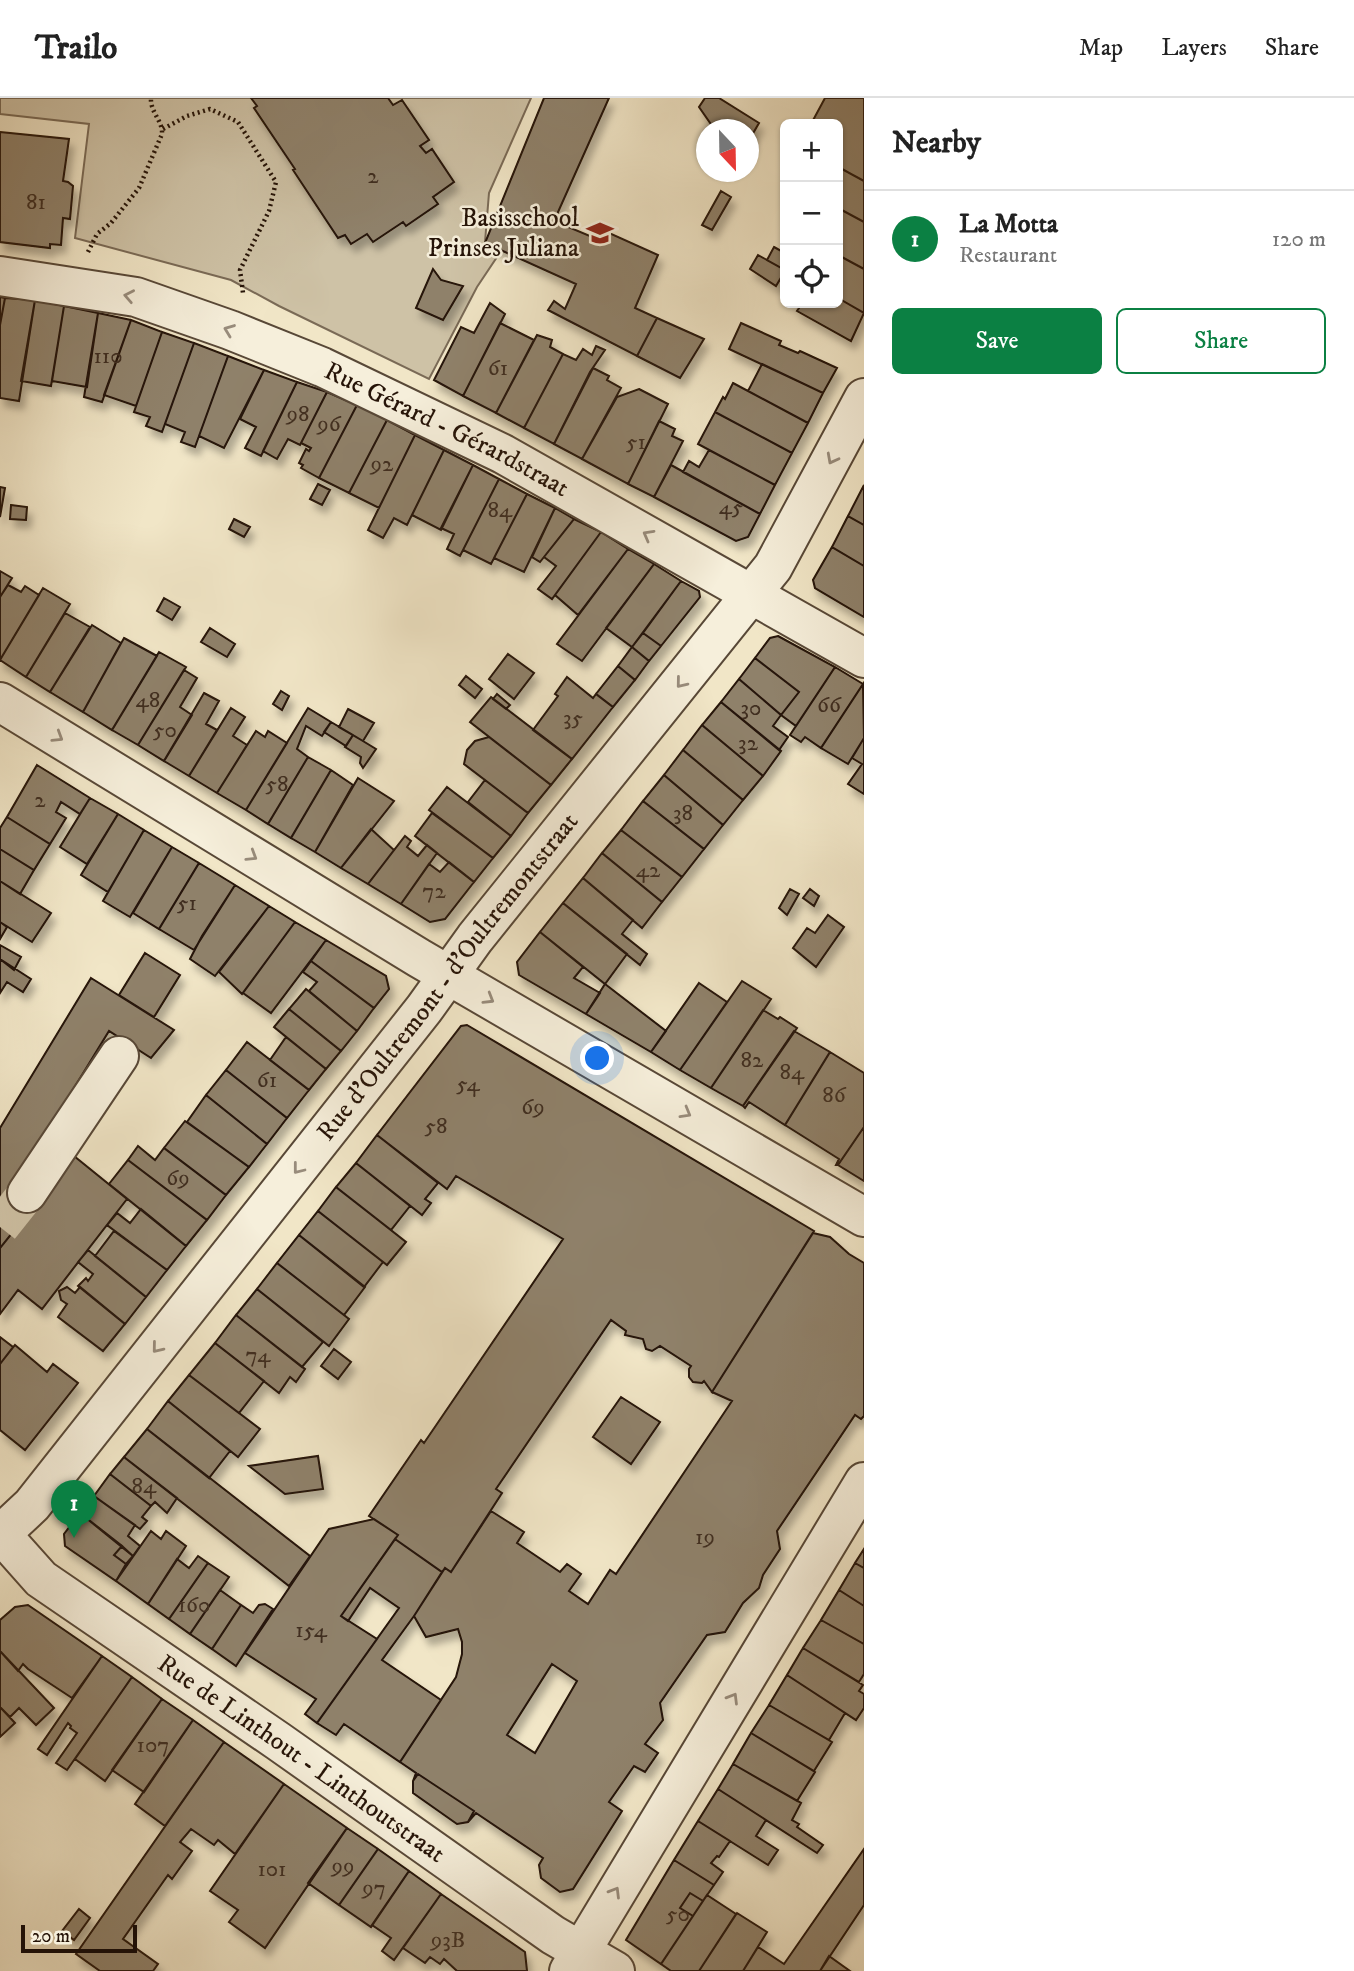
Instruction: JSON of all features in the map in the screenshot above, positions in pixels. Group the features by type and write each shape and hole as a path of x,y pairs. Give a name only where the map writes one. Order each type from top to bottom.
{"street":[{"name":"Rue Gérard - Gérardstraat","path":"0,276 136,296 322,367 503,454 864,658"},
{"name":"Rue d'Oultremont - d'Oultremontstraat","path":"0,1534 32,1505 211,1280 475,938 774,567 864,398"},
{"path":"6,718 864,1217"},
{"path":"27,1193 120,1056"},
{"path":"575,1961 864,1482"},
{"name":"Rue de Linthout - Linthoutstraat","path":"0,1534 41,1579 278,1741 553,1935 575,1961 615,1971"}],"path":[{"path":"151,98 151,107 163,129"},
{"path":"86,259 89,245 97,234 111,223 139,188 163,129 187,116 210,109 237,122 276,182 269,211 240,270 243,298"}],"shaded area":[{"path":"0,98 531,98 489,193 485,242 497,257 477,287 429,379 231,280 75,238 89,124 0,114"}],"building":[{"path":"251,98 388,98 393,105 402,100 429,140 420,146 426,153 432,149 454,182 433,197 438,204 406,226 403,222 373,242 367,234 351,244 345,235 338,238 254,108 257,106"},
{"path":"544,98 609,98 554,221 592,237 596,227 658,255 635,308 657,318 637,356 548,310 554,301 565,309 576,284 485,243"},
{"path":"705,98 719,98 753,119 707,119 699,107"},
{"path":"825,98 864,98 864,181 843,170 843,119 814,119"},
{"path":"0,132 69,139 63,181 73,186 70,219 63,218 61,245 50,244 50,248 0,242"},
{"path":"843,170 864,181 864,222 843,211"},
{"path":"721,191 731,197 712,230 702,225"},
{"path":"843,211 864,222 864,269 843,258"},
{"path":"774,247 780,250 780,267 767,260"},
{"path":"758,255 780,267 780,279 776,286 750,269"},
{"path":"843,258 864,269 864,313 843,301"},
{"path":"433,269 441,280 463,286 443,320 416,308"},
{"path":"0,297 5,298 0,325"},
{"path":"5,298 35,300 19,401 0,398 0,325"},
{"path":"35,300 64,306 51,386 21,381"},
{"path":"843,301 864,313 851,341 797,311 799,308 843,308"},
{"path":"490,303 505,314 463,396 434,380 461,327 474,333"},
{"path":"64,306 98,313 87,387 52,381"},
{"path":"98,313 131,320 102,402 84,397"},
{"path":"657,318 704,339 680,378 637,356"},
{"path":"131,320 162,332 136,406 104,395"},
{"path":"500,323 534,340 496,413 463,396"},
{"path":"741,323 781,341 779,345 798,353 800,351 837,368 823,393 729,349"},
{"path":"162,332 194,343 162,432 146,426 150,417 134,412"},
{"path":"537,335 552,340 550,347 563,354 524,428 496,413"},
{"path":"194,343 228,356 195,447 181,442 185,432 165,424"},
{"path":"596,346 605,350 590,372 554,444 524,428 563,354 576,360 583,349 592,355"},
{"path":"228,356 264,370 224,448 199,436"},
{"path":"762,364 823,393 808,423 748,391"},
{"path":"593,368 609,376 607,380 621,388 582,459 554,444"},
{"path":"264,370 297,382 261,456 245,448 256,427 240,419"},
{"path":"297,382 327,392 300,445 288,439 277,459 263,451"},
{"path":"733,383 808,423 792,453 715,412"},
{"path":"639,389 668,404 628,484 582,459 617,397"},
{"path":"327,392 357,405 319,478 301,468 303,465 299,463 306,449 309,451 311,448 301,443"},
{"path":"357,405 387,420 349,493 319,478"},
{"path":"715,412 792,453 775,485 698,444"},
{"path":"387,420 415,435 379,508 349,493"},
{"path":"659,421 675,429 672,436 683,441 654,497 628,484"},
{"path":"415,435 444,450 407,525 394,518 383,538 368,530"},
{"path":"444,450 473,465 441,530 412,515"},
{"path":"709,450 775,485 760,514 683,472 689,461 699,467"},
{"path":"473,465 499,479 460,556 447,549 454,534 441,528"},
{"path":"671,465 760,514 748,537 736,541 654,497"},
{"path":"499,479 527,494 491,564 463,550"},
{"path":"318,484 330,490 322,505 310,499"},
{"path":"864,485 864,525 848,516"},
{"path":"0,487 5,488 0,517"},
{"path":"527,494 555,508 524,572 494,558"},
{"path":"11,505 27,507 26,520 10,519"},
{"path":"555,508 574,519 540,562 532,557"},
{"path":"848,516 864,525 864,566 832,547"},
{"path":"234,519 250,527 244,537 229,529"},
{"path":"574,519 601,532 552,599 538,589 556,566 544,557"},
{"path":"601,532 628,549 578,615 555,595"},
{"path":"832,547 864,566 864,617 815,588 813,580"},
{"path":"628,549 654,564 582,661 557,644"},
{"path":"654,564 681,581 632,647 606,628"},
{"path":"0,571 12,578 0,597"},
{"path":"681,581 699,591 700,597 661,646 643,633"},
{"path":"8,585 21,592 25,586 39,595 0,660 0,597"},
{"path":"43,588 70,604 26,677 0,660"},
{"path":"164,598 180,607 172,620 157,611"},
{"path":"65,613 90,627 50,692 26,677"},
{"path":"92,625 121,643 83,712 50,692"},
{"path":"210,628 235,644 227,657 201,642"},
{"path":"643,633 661,646 649,661 632,647"},
{"path":"778,636 835,667 796,726 781,715 799,692 755,658 770,638"},
{"path":"124,638 157,656 112,730 83,712"},
{"path":"632,647 649,661 635,680 618,666"},
{"path":"159,652 186,667 138,745 112,730"},
{"path":"508,654 534,673 514,699 489,679"},
{"path":"755,658 799,692 781,715 739,679"},
{"path":"618,666 635,680 613,707 596,694"},
{"path":"835,667 863,684 821,748 805,737 801,742 790,735"},
{"path":"184,670 197,678 180,707 192,715 164,761 138,745"},
{"path":"466,676 482,689 475,698 459,685"},
{"path":"567,677 593,698 596,694 613,707 572,759 533,730 558,696 555,694"},
{"path":"739,679 781,715 773,726 788,737 779,750 721,702"},
{"path":"863,684 864,738 848,764 821,748"},
{"path":"281,691 289,696 282,710 273,704"},
{"path":"204,693 219,701 206,724 217,730 189,776 164,761"},
{"path":"497,694 510,705 506,709 493,699"},
{"path":"491,697 572,759 551,785 470,722"},
{"path":"721,702 781,751 763,776 702,725"},
{"path":"231,708 245,717 233,736 247,745 217,793 189,776"},
{"path":"308,708 331,722 322,736 306,726 297,749 308,757 268,824 246,810"},
{"path":"348,709 374,723 363,741 339,727"},
{"path":"331,722 353,735 346,746 324,732"},
{"path":"702,725 763,776 743,800 683,750"},
{"path":"256,731 265,737 268,731 287,743 246,810 217,793"},
{"path":"353,735 376,749 363,768 361,757 345,747"},
{"path":"489,737 551,785 528,813 464,764 467,750 475,741"},
{"path":"864,738 864,794 848,784 862,764 852,758"},
{"path":"683,750 743,800 723,825 664,775"},
{"path":"308,757 331,770 291,838 268,824"},
{"path":"37,765 90,798 80,814 61,802 56,812 66,818 50,844 7,817"},
{"path":"331,770 353,785 315,852 291,838"},
{"path":"664,775 723,825 704,849 643,801"},
{"path":"358,778 394,801 341,868 315,852"},
{"path":"485,780 528,813 511,836 468,802"},
{"path":"447,787 511,836 493,858 429,810"},
{"path":"90,798 118,814 87,864 60,847"},
{"path":"643,801 704,849 682,877 621,830"},
{"path":"432,813 493,858 474,882 415,836"},
{"path":"118,814 144,830 108,892 81,875"},
{"path":"7,817 50,844 34,870 0,849 0,828"},
{"path":"371,829 394,850 368,884 341,868"},
{"path":"144,830 172,847 130,917 103,901"},
{"path":"621,830 682,877 662,902 602,853"},
{"path":"405,836 411,841 407,847 418,856 427,845 437,853 401,904 368,884"},
{"path":"172,847 199,863 159,929 133,913"},
{"path":"0,849 34,870 20,894 0,881"},
{"path":"602,853 662,902 642,928 583,878"},
{"path":"449,862 474,882 445,919 430,922 401,904 429,864 440,872"},
{"path":"199,863 235,885 194,950 159,929"},
{"path":"583,878 633,920 622,934 647,954 640,965 563,903"},
{"path":"0,881 51,913 32,942 0,922"},
{"path":"235,885 269,906 215,976 190,959"},
{"path":"790,889 799,894 787,915 779,908"},
{"path":"810,889 819,896 814,906 803,898"},
{"path":"563,903 627,954 605,984 540,932"},
{"path":"269,906 295,922 242,994 219,972"},
{"path":"828,915 844,927 816,967 793,948 807,928 815,933"},
{"path":"0,922 7,927 0,939"},
{"path":"295,922 326,940 271,1013 243,993"},
{"path":"540,932 583,967 574,978 600,993 586,1014 519,975 517,962"},
{"path":"326,940 386,976 389,989 374,1008 311,961"},
{"path":"0,945 21,957 14,970 0,959"},
{"path":"145,953 180,975 154,1017 119,995"},
{"path":"0,959 31,979 23,992 7,982 0,993"},
{"path":"311,961 374,1008 357,1031 309,991 317,982 303,972"},
{"path":"91,978 174,1030 151,1058 109,1031 0,1209 0,1128"},
{"path":"742,981 771,999 711,1088 680,1070"},
{"path":"699,983 727,1002 680,1070 651,1052"},
{"path":"605,984 666,1031 651,1052 586,1014"},
{"path":"306,989 357,1031 341,1051 289,1009"},
{"path":"289,1009 341,1051 326,1069 274,1027"},
{"path":"763,1010 797,1028 743,1106 711,1088"},
{"path":"467,1025 814,1231 712,1392 704,1381 693,1382 689,1377 691,1366 660,1346 652,1351 646,1349 643,1339 625,1335 626,1331 611,1320 496,1489 502,1493 451,1572 445,1568 442,1572 395,1539 398,1535 369,1516 421,1440 424,1443 563,1239 456,1176 447,1189 377,1135 461,1026"},
{"path":"794,1031 830,1052 785,1125 749,1102 745,1108 743,1106"},
{"path":"286,1037 326,1069 309,1090 270,1060"},
{"path":"247,1042 309,1090 287,1118 226,1070"},
{"path":"830,1052 864,1073 864,1127 838,1165 839,1159 785,1125"},
{"path":"226,1070 287,1118 267,1144 206,1095"},
{"path":"206,1095 267,1144 249,1167 187,1122"},
{"path":"185,1121 249,1167 226,1195 164,1148"},
{"path":"864,1127 864,1181 838,1165"},
{"path":"377,1135 438,1183 425,1199 431,1203 422,1215 356,1163"},
{"path":"138,1146 155,1160 164,1148 226,1195 207,1220 128,1160"},
{"path":"74,1156 127,1199 42,1309 18,1290 0,1314 0,1248"},
{"path":"128,1160 207,1220 186,1246 109,1184"},
{"path":"356,1163 410,1206 391,1230 336,1187"},
{"path":"336,1187 406,1242 387,1265 318,1211"},
{"path":"13,1188 35,1204 0,1248 0,1209"},
{"path":"141,1209 186,1246 167,1270 107,1225 117,1213 130,1223"},
{"path":"318,1211 383,1262 364,1287 299,1235"},
{"path":"114,1231 167,1270 146,1297 95,1256"},
{"path":"813,1233 830,1237 864,1263 864,1416 861,1419 855,1415 777,1531 780,1549 763,1575 759,1588 743,1603 725,1632 707,1635 660,1703 663,1720 645,1744 658,1753 645,1772 634,1766 609,1802 622,1811 573,1889 560,1892 541,1878 539,1865 543,1858 476,1813 468,1822 474,1811 418,1774 413,1781 416,1773 400,1762 456,1677 462,1654 458,1629 426,1637 414,1616 445,1568 451,1572 491,1511 524,1532 517,1543 560,1572 567,1564 581,1574 569,1591 588,1604 610,1570 616,1574 732,1401 712,1392","holes":["552,1664 577,1681 535,1753 507,1735"]},
{"path":"299,1235 365,1287 344,1315 277,1263"},
{"path":"88,1250 146,1297 125,1324 78,1286 86,1278 88,1281 93,1274 78,1262"},
{"path":"277,1263 349,1319 329,1346 257,1289"},
{"path":"67,1287 75,1293 80,1287 125,1324 103,1351 58,1317 67,1304 61,1300 59,1291"},
{"path":"257,1289 323,1342 302,1367 236,1315"},
{"path":"236,1315 305,1369 296,1382 290,1377 279,1393 215,1343"},
{"path":"0,1337 13,1347 0,1364"},
{"path":"215,1343 264,1381 239,1413 189,1375"},
{"path":"15,1345 47,1372 53,1364 78,1383 25,1450 0,1430 0,1364"},
{"path":"334,1349 351,1362 338,1379 321,1366"},
{"path":"189,1375 260,1429 238,1457 168,1401"},
{"path":"621,1397 660,1422 631,1464 593,1437"},
{"path":"168,1401 230,1451 209,1478 147,1429"},
{"path":"147,1429 310,1556 289,1586 124,1457"},
{"path":"318,1456 323,1489 285,1494 249,1466"},
{"path":"124,1457 177,1498 167,1513 155,1502 151,1506 110,1474"},
{"path":"110,1474 151,1506 142,1517 147,1521 140,1529 94,1496"},
{"path":"94,1496 135,1525 128,1536 140,1546 133,1556 80,1513"},
{"path":"80,1513 122,1546 114,1555 126,1564 116,1581 65,1546 64,1534"},
{"path":"374,1519 398,1535 341,1616 377,1639 317,1723 305,1714 316,1699 245,1653 329,1529"},
{"path":"151,1531 161,1539 166,1531 186,1546 148,1604 116,1581"},
{"path":"395,1539 442,1572 382,1660 441,1700 400,1762 344,1724 336,1735 317,1723 399,1608 370,1588 348,1621 341,1616"},
{"path":"122,1546 133,1556 126,1564 114,1555"},
{"path":"864,1549 864,1568 855,1563"},
{"path":"198,1556 208,1563 169,1619 148,1604 177,1559 189,1568"},
{"path":"208,1563 229,1577 190,1634 169,1619"},
{"path":"855,1563 864,1568 864,1606 839,1590"},
{"path":"220,1590 241,1605 212,1649 190,1634"},
{"path":"839,1590 864,1606 864,1644 821,1620"},
{"path":"265,1604 273,1609 236,1666 212,1649 241,1605 253,1613 259,1605"},
{"path":"28,1605 102,1656 72,1698 23,1664 18,1671 0,1651 0,1620 15,1607"},
{"path":"821,1620 864,1644 864,1674 859,1682 803,1648"},
{"path":"803,1648 863,1685 859,1691 864,1694 864,1708 856,1720 787,1675"},
{"path":"0,1651 54,1708 36,1725 19,1708 10,1717 0,1707"},
{"path":"102,1656 132,1677 67,1770 56,1763 77,1733 68,1723 47,1755 38,1749"},
{"path":"787,1675 845,1713 829,1740 769,1705"},
{"path":"132,1677 162,1699 105,1781 75,1759"},
{"path":"162,1699 193,1720 144,1792 112,1770"},
{"path":"769,1705 832,1742 814,1771 751,1733"},
{"path":"0,1707 15,1723 0,1737"},
{"path":"193,1720 224,1742 165,1826 135,1804"},
{"path":"751,1733 815,1772 797,1801 733,1764"},
{"path":"224,1742 284,1784 235,1854 218,1840 214,1845 191,1829 180,1842 192,1851 172,1879 168,1875 123,1939 158,1964 153,1971 100,1971 76,1954"},
{"path":"733,1764 801,1803 792,1820 799,1824 797,1827 823,1845 817,1853 718,1789"},
{"path":"418,1774 474,1811 468,1822 457,1824 413,1793 413,1781"},
{"path":"284,1784 347,1828 265,1948 229,1922 238,1910 210,1891"},
{"path":"718,1789 766,1820 756,1836 778,1850 768,1865 698,1821"},
{"path":"698,1821 730,1841 719,1857 711,1863 723,1872 714,1885 674,1860"},
{"path":"347,1828 378,1849 339,1905 308,1883"},
{"path":"378,1849 409,1871 371,1927 339,1905"},
{"path":"864,1849 864,1905 820,1971 743,1971 758,1947 784,1964"},
{"path":"674,1860 714,1885 703,1901 690,1893 680,1908 693,1916 661,1964 626,1940"},
{"path":"409,1871 441,1894 394,1960 382,1951 391,1938 372,1925"},
{"path":"690,1893 703,1901 693,1916 680,1908"},
{"path":"441,1894 525,1952 527,1971 457,1971 444,1959 440,1964 430,1957 425,1963 403,1948"},
{"path":"707,1895 736,1914 699,1971 671,1971 661,1964"},
{"path":"79,1909 90,1918 74,1940 62,1931"},
{"path":"737,1913 767,1932 743,1971 699,1971"},
{"path":"829,1956 850,1971 820,1971"}],"tunnel":[{"path":"0,1227 27,1193"}],"place":[{"name":"Basisschool Prinses Juliana","path":"600,233"},
{"name":"La Motta","path":"74,1538"}]}
